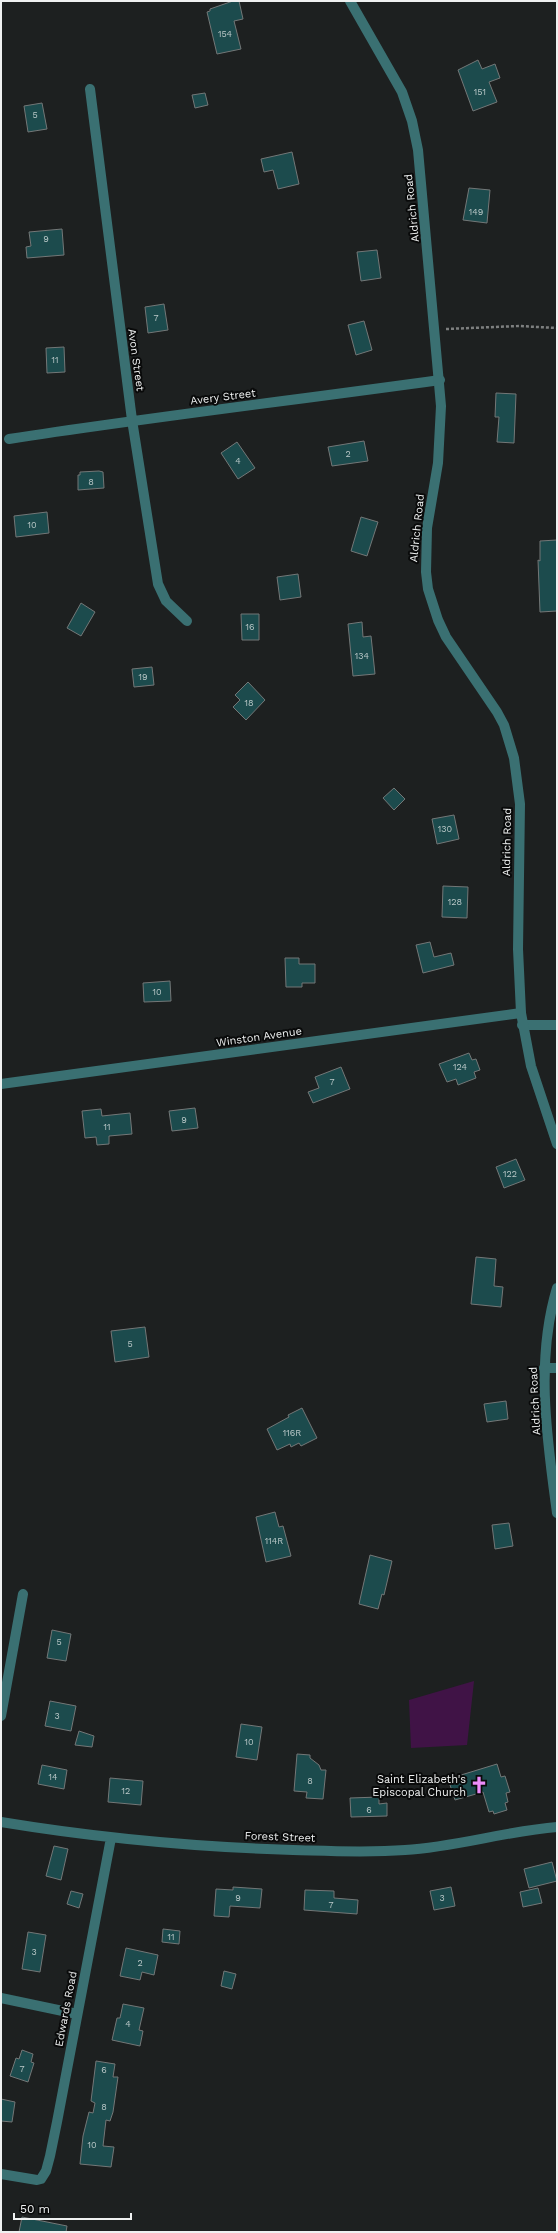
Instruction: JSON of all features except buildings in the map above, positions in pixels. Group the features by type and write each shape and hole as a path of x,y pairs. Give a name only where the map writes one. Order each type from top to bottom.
{"street":[{"name":"Aldrich Road","path":"350,1 402,92 412,121 418,150 440,380 440,437 427,528 426,572 430,594 444,631 497,712 504,725 514,758 520,804 518,949 522,1025 539,1095 557,1144"},
{"name":"Avon Street","path":"90,89 132,420 160,591 166,602 187,621"},
{"name":"Avery Street","path":"9,439 132,420 291,401 440,380"},
{"name":"Winston Avenue","path":"1,1084 521,1013"},
{"path":"522,1025 557,1025"},
{"name":"Aldrich Road","path":"557,1288 550,1317 544,1368 550,1461 557,1513"},
{"path":"544,1368 557,1368"},
{"path":"1,1716 23,1594"},
{"name":"Forest Street","path":"1,1822 111,1838 262,1849 365,1852 432,1848 557,1827"},
{"name":"Edwards Road","path":"1,2174 37,2180 41,2179 46,2171 111,1838"},
{"path":"1,1998 77,2014"}],"path":[{"path":"436,330 466,327 512,326 557,328"}],"shaded area":[{"path":"474,1681 467,1745 411,1748 409,1700"}],"place":[{"name":"Saint Elizabeth's Episcopal Church","path":"479,1785"}]}
